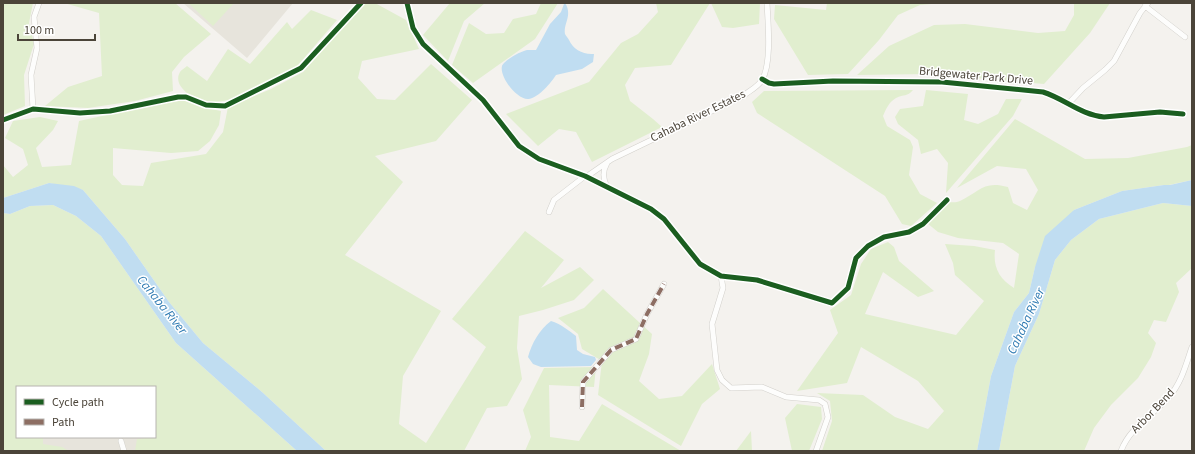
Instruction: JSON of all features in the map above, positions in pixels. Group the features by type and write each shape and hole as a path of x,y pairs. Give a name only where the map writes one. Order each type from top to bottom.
{"street":[{"path":"33,110 31,75 37,48 34,17 39,3"},
{"path":"3,120 33,110 80,113 110,111 178,97 186,97 206,105 225,106 301,68 361,3"},
{"path":"407,3 413,28 423,44 483,100 519,146 539,159 586,176 646,206 664,219 700,264 721,276 757,280 832,304 848,288 856,258 868,246 884,237 909,232 923,224 947,200"},
{"path":"762,79 766,69 768,54 767,3"},
{"path":"1068,104 1083,88 1114,61 1131,28 1146,5 1185,36"},
{"name":"Cahaba River Estates","path":"549,212 554,200 586,176 618,155 743,96 762,79"},
{"name":"Bridgewater Park Drive","path":"762,79 774,84 833,81 942,82 1036,91 1049,94 1092,116 1104,117 1160,112 1183,114"},
{"path":"607,163 604,168 603,175 607,187"},
{"path":"721,276 723,288 712,324 717,370 722,380 731,388 762,387 786,397 819,400 825,404 828,417 816,451"},
{"path":"582,407 583,382 611,350 636,339 647,314 664,284"},
{"name":"Arbor Bend","path":"1120,451 1128,437 1165,401 1177,386 1184,373 1192,347"},
{"path":"121,441 124,451"}],"shaded area":[{"path":"183,3 293,3 247,58"},
{"path":"147,366 268,451 29,451 28,438 156,438 156,386 29,386"}],"green space":[{"path":"3,3 33,3 29,23 34,44 24,75 25,106 3,115"},
{"path":"64,3 175,3 211,34 184,57 172,72 173,91 135,101 88,108 45,106 68,87 102,76 99,13"},
{"path":"188,3 234,3 213,26"},
{"path":"365,3 375,3 406,20 419,49 362,61 358,78 377,99 395,100 431,64 472,100 436,141 375,156 403,182 345,255 441,311 403,376 399,424 426,443 486,347 452,319 525,231 564,260 541,288 580,267 594,280 574,300 519,316 517,348 522,379 507,406 487,408 464,451 326,451 262,392 203,343 169,302 125,239 83,190 49,183 3,198 3,165 13,177 28,165 23,149 5,138 13,121 40,117 58,121 53,130 36,148 42,167 71,165 79,121 171,101 187,100 206,108 221,111 219,125 210,141 198,151 171,153 113,148 113,175 122,185 143,186 151,163 206,154 223,132 228,107 271,89 303,72"},
{"path":"450,3 485,3 464,21 448,61 423,35"},
{"path":"541,3 558,3 535,39 473,83 452,65 469,23 486,34 504,33 513,19 536,14"},
{"path":"656,3 710,3 671,65 635,68 625,85 630,101 662,127 592,162 576,132 559,129 538,146 506,114 589,82 621,43 638,34 658,12"},
{"path":"711,3 760,3 759,24 733,28 722,27"},
{"path":"827,3 943,3 920,5 898,15 879,40 848,74 808,75 774,19 775,5 826,10"},
{"path":"1074,3 1110,3 1090,33 1044,84 933,74 857,75 889,46 934,25 965,24 1038,33 1065,31 1074,15"},
{"path":"311,10 337,20 298,65 228,100 216,102 203,101 184,91 181,87 178,77 182,70 187,66 207,81 228,49 250,64 287,22 292,29"},
{"path":"913,90 909,94 899,97 891,102 883,116 887,126 910,140 913,147 909,175 920,194 937,203 911,226 902,224 885,196 757,113 752,102 764,91"},
{"path":"926,90 968,94 964,120 978,124 998,114 1006,99 1022,99 1013,116 946,193 948,163 937,149 921,154 918,140 898,124 895,117 900,109 923,106"},
{"path":"1015,119 1085,159 1128,158 1192,145 1192,180 1169,185 1122,191 1074,210 1035,267 1029,293 1014,312 991,376 977,451 822,451 832,421 830,401 817,393 863,395 895,417 928,429 944,411 918,381 861,347 847,383 797,391 838,333 830,310 851,295 861,264 871,249 888,242 894,247 899,261 934,291 918,297 883,272 865,314 956,335 984,301 955,275 953,263 945,244 974,246 995,250 995,262 998,272 1004,281 1014,288 1019,254 1003,243 958,238 938,232 927,223 947,202 958,202 982,188 993,185 1008,187 1013,203 1027,210 1038,190 1026,169 997,166 957,188"},
{"path":"1163,203 1192,206 1192,268 1176,283 1179,292 1166,322 1154,320 1148,333 1156,343 1151,357 1138,378 1111,405 1094,428 1084,451 999,451 1015,366 1039,314 1055,260 1071,240 1099,219"},
{"path":"53,205 76,216 101,236 176,343 297,451 135,451 137,439 156,438 156,386 16,386 16,438 43,438 43,444 62,447 69,451 3,451 3,213 10,214 30,206"},
{"path":"603,289 652,334 649,354 639,381 659,399 682,396 712,364 720,389 702,404 681,446 598,395 602,361 582,349 578,334 558,318 584,308"},
{"path":"596,367 594,387 549,385 550,437 579,441 602,404 681,451 525,451 531,437 523,410 544,368"},
{"path":"797,404 821,407 822,419 809,451 792,451 785,418"},
{"path":"751,431 752,451 736,451"}],"water":[{"path":"565,3 568,15 565,34 576,49 586,54 594,54 593,62 582,69 556,75 541,93 533,98 525,99 515,92 506,82 503,76 502,66 509,59 521,52 536,50 550,24 561,12"},
{"name":"Cahaba River","path":"1192,180 1192,206 1163,203 1099,219 1071,240 1055,260 1039,314 1015,366 999,451 977,451 991,376 1014,312 1029,293 1035,267 1045,236 1074,210 1122,191 1170,185"},
{"name":"Cahaba River","path":"49,183 74,186 83,190 125,239 169,302 203,343 262,392 326,451 297,451 176,343 101,236 76,216 53,205 30,206 10,214 3,213 3,198"},
{"path":"551,321 561,325 576,336 577,350 583,354 595,357 596,360 591,366 541,367 533,364 528,357 536,337"}],"marked path":[{"path":"582,407 583,382 611,350 636,339 647,314 664,284"}],"cycle path":[{"path":"3,120 33,109 80,113 110,111 178,97 186,97 206,105 225,106 301,68 361,3"},
{"path":"407,3 413,28 423,44 483,100 519,146 539,159 585,176 651,209 664,219 700,264 721,276 757,280 832,303 848,288 856,258 868,246 884,237 909,232 923,224 947,200"},
{"path":"762,79 774,84 833,81 942,82 1043,92 1096,116 1104,117 1160,112 1183,114"}]}
